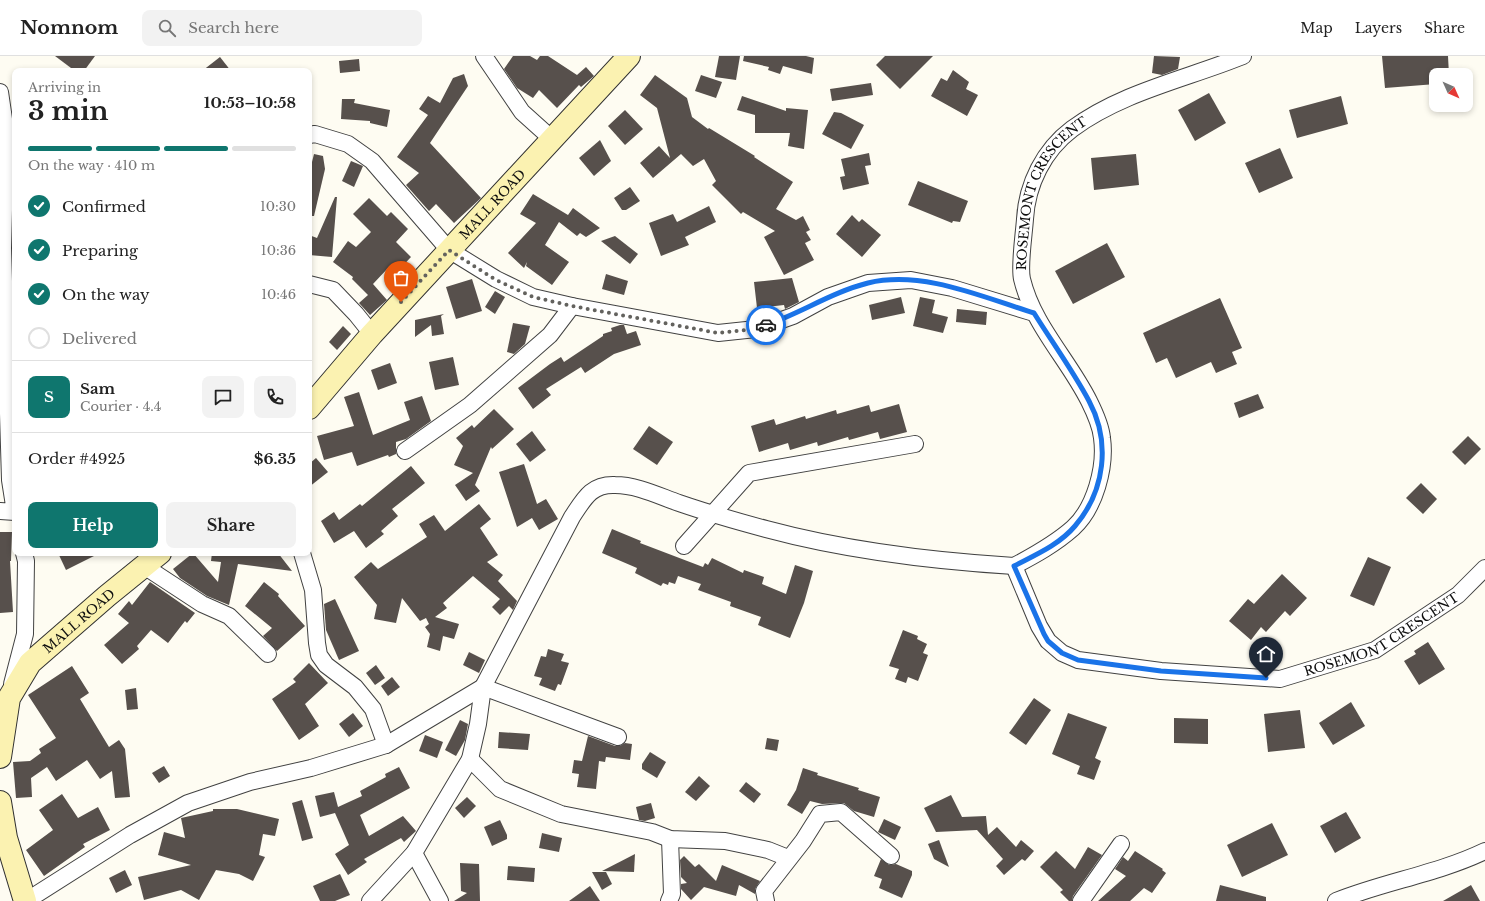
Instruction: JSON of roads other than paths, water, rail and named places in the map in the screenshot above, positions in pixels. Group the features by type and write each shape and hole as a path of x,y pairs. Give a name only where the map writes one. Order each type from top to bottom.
{"street":[{"path":"484,56 522,112 552,139"},
{"name":"MALL ROAD","path":"312,404 372,334 629,56"},
{"name":"ROSEMONT CRESCENT","path":"1243,56 1210,70 1115,102 1072,129 1049,151 1033,178 1025,209 1021,277 1034,313 1090,402 1102,437 1102,469 1093,500 1075,527 1050,547 1014,566 1039,626 1048,641 1062,653 1078,660 1161,671 1280,679 1375,650 1458,595 1485,568"},
{"path":"0,92 11,134 3,248 10,320 12,426"},
{"path":"312,134 315,134 348,144 372,161 449,250 496,280 533,297 572,306 718,333 756,329 793,316 828,297 868,283 911,280 952,288 1034,313"},
{"path":"312,285 333,290 356,314 372,334"},
{"path":"404,451 470,405 550,334 572,306"},
{"path":"684,546 750,472 915,444"},
{"path":"370,901 414,853 470,759 478,724 483,687 572,517 587,495 600,486 629,486 712,514 768,530 844,546 960,563 1014,566"},
{"path":"0,511 12,512"},
{"path":"0,757 8,698 25,634 26,568 24,556"},
{"path":"303,556 313,590 317,643 320,655 326,665 355,687 373,709 386,745"},
{"path":"152,560 202,604 229,616 268,654"},
{"name":"MALL ROAD","path":"8,698 30,663 107,596 152,560"},
{"path":"483,687 618,737"},
{"path":"0,802 6,838 25,901 130,835 188,803 250,782 318,766 386,745 483,687"},
{"path":"470,759 500,789 561,814 652,832 670,839 725,841 768,850 788,858"},
{"path":"766,901 764,891 788,858 803,841 820,814 841,812 891,856"},
{"path":"669,901 672,894 670,839"},
{"path":"1080,901 1121,844"},
{"path":"1336,901 1364,890 1458,864 1485,851"},
{"path":"414,853 440,901"}]}
